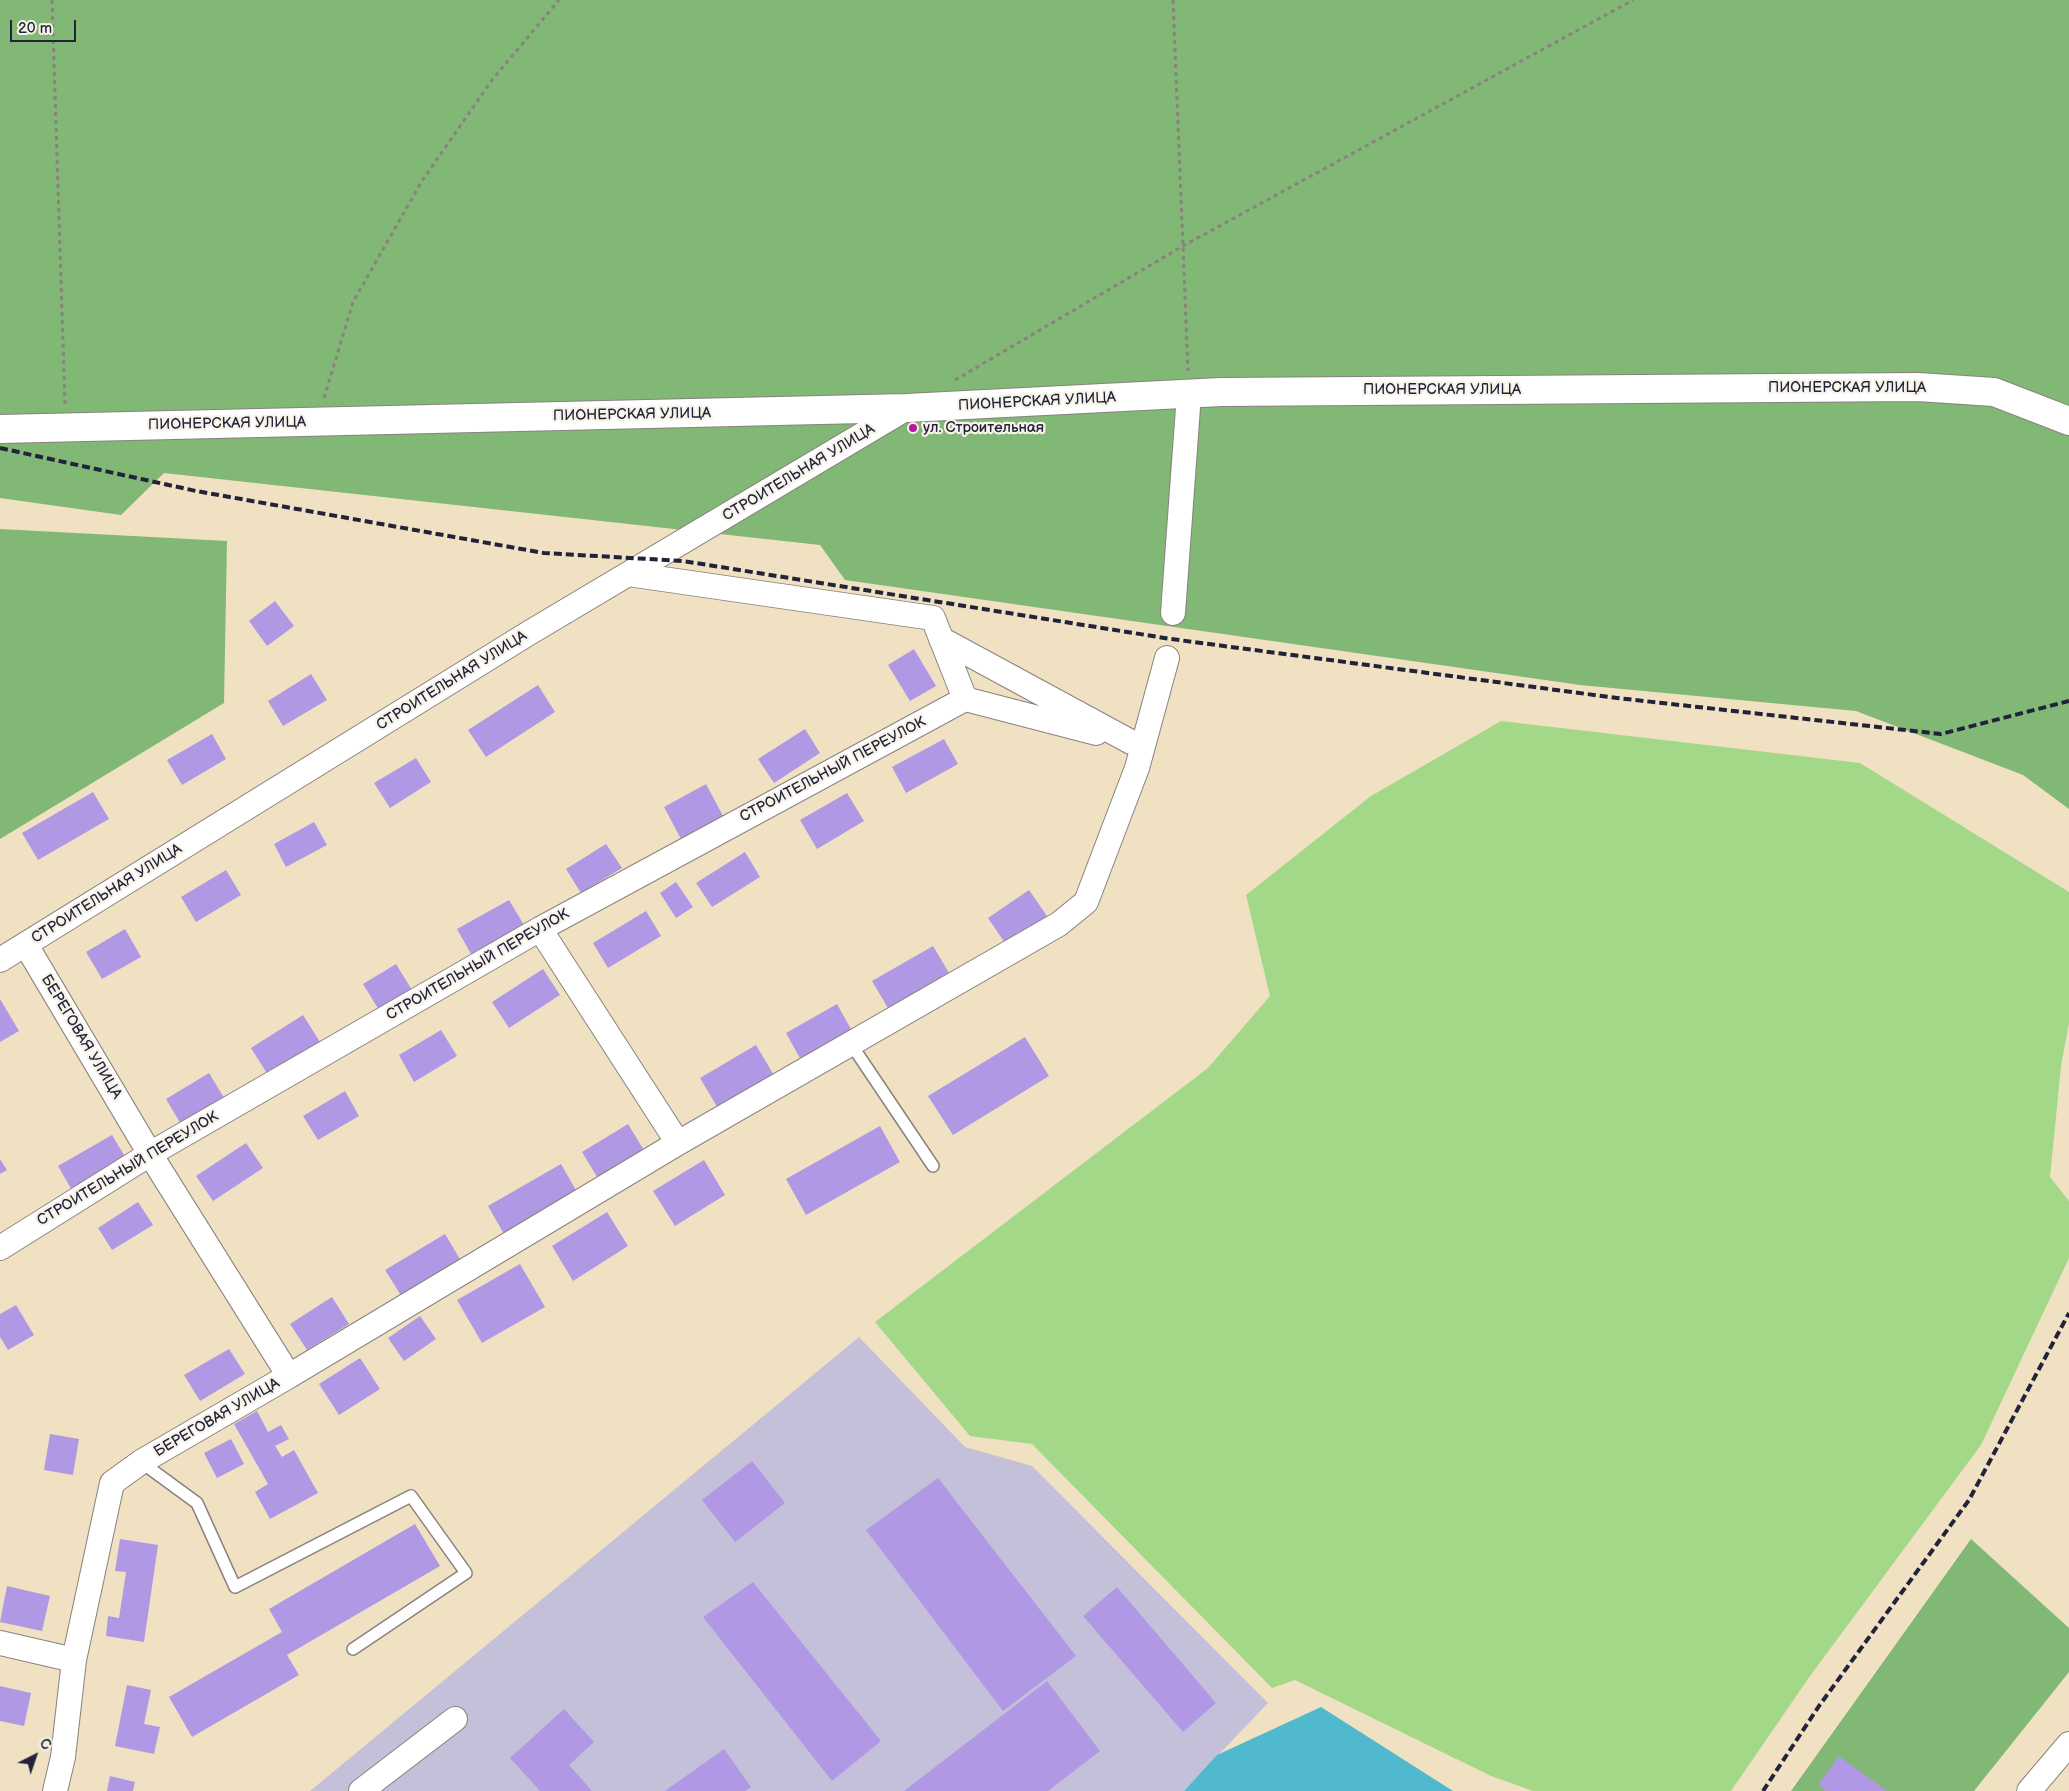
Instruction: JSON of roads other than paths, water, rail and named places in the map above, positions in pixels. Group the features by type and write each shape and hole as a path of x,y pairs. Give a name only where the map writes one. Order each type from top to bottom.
{"street":[{"name":"ПИОНЕРСКАЯ УЛИЦА","path":"0,429 907,408 1189,394 1918,387 1994,392 2069,421"},
{"path":"1173,613 1189,394"},
{"name":"СТРОИТЕЛЬНАЯ УЛИЦА","path":"0,960 522,637 907,408"},
{"path":"628,574 933,618 965,699 1137,744"},
{"path":"942,639 1137,744"},
{"path":"289,1376 678,1143 1059,924 1086,902 1137,768 1137,744 1167,658"},
{"name":"СТРОИТЕЛЬНЫЙ ПЕРЕУЛОК","path":"0,1248 150,1154 540,929 965,699"},
{"path":"540,929 678,1143"},
{"name":"БЕРЕГОВАЯ УЛИЦА","path":"26,945 150,1154 289,1376 141,1462 112,1483 74,1660 63,1757 56,1791"},
{"path":"0,1643 74,1660"},
{"path":"361,1791 454,1719"},
{"path":"2029,1791 2069,1744"}],"lane":[{"path":"852,1044 933,1166"},
{"path":"141,1462 197,1502 235,1586 411,1496 466,1573 354,1649"}],"water":[{"path":"1321,1707 1453,1791 1184,1791 1217,1755"}],"railway":[{"path":"0,448 196,491 544,553 683,561 1171,639 1617,698 1941,734 2069,701"},
{"path":"1763,1791 1819,1706 1969,1500 2069,1313"}],"place":[{"name":"ул. Строительная","path":"913,428"}]}
